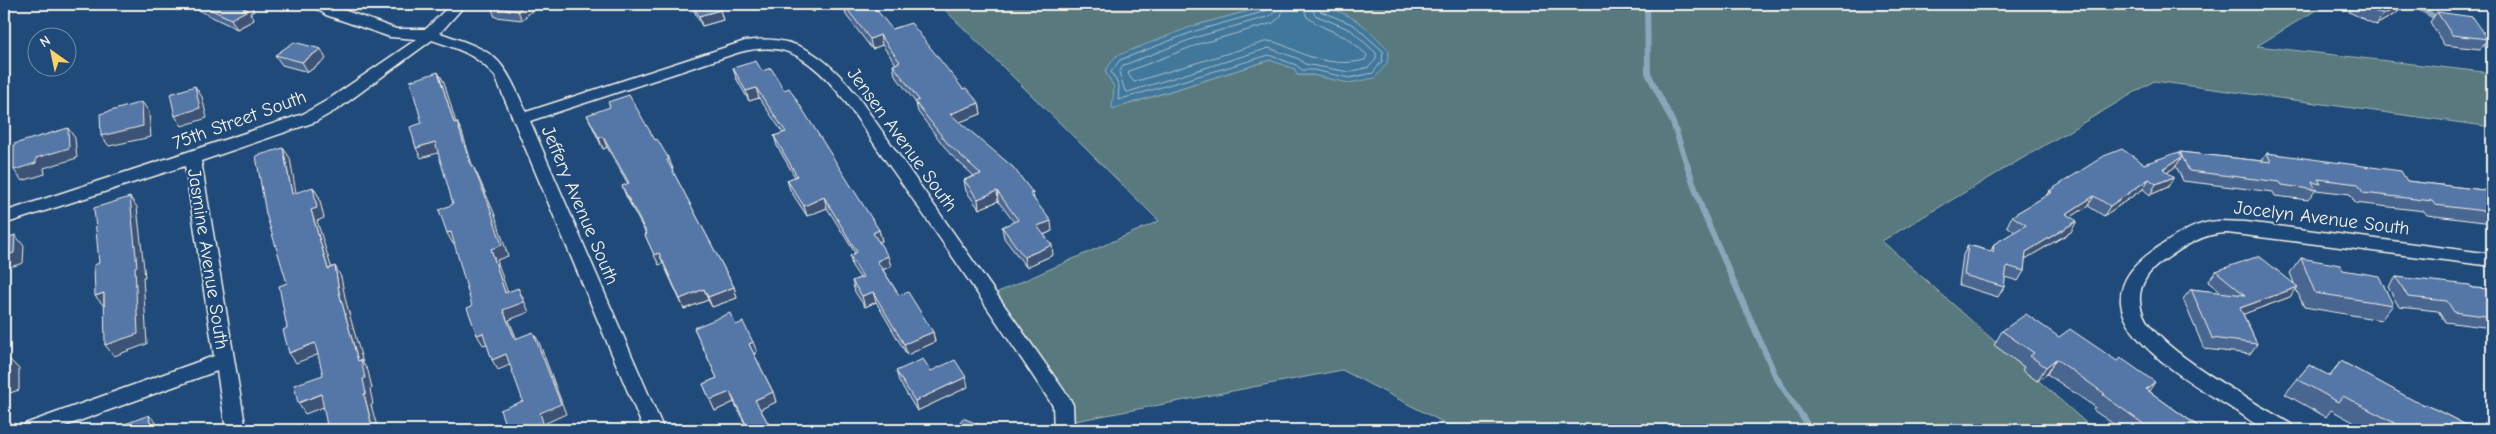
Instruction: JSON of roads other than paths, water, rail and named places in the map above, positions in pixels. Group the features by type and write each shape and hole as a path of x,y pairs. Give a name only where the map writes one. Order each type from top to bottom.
{"street":[{"name":"Jeffery Avenue South","path":"317,4 331,12 395,34 429,34 472,49 488,58 502,74 654,430"},
{"name":"75th Street South","path":"4,218 192,158 309,118 339,99 429,34 459,4"},
{"name":"Jensen Avenue South","path":"521,119 642,77 745,46 775,44 788,46 806,55 830,75 849,97 919,194 1063,405 1064,430"},
{"name":"Jasmine Avenue South","path":"192,158 236,430"},
{"name":"Jocelyn Avenue South","path":"2284,430 2169,355 2138,323 2132,312 2130,296 2134,277 2146,264 2200,231 2215,227 2246,228 2492,260"},
{"name":"Jasmine Avenue South","path":"32,430 226,360"}],"water":[{"path":"1274,4 1317,6 1347,15 1366,27 1389,50 1387,63 1375,78 1349,83 1313,75 1297,75 1295,69 1270,60 1112,109 1114,87 1105,71 1116,56 1193,26"}],"waterway":[{"path":"1647,4 1648,73 1673,123 1703,212 1776,377 1811,430"},
{"path":"2413,4 2442,21"},
{"path":"2479,41 2492,48"}]}
